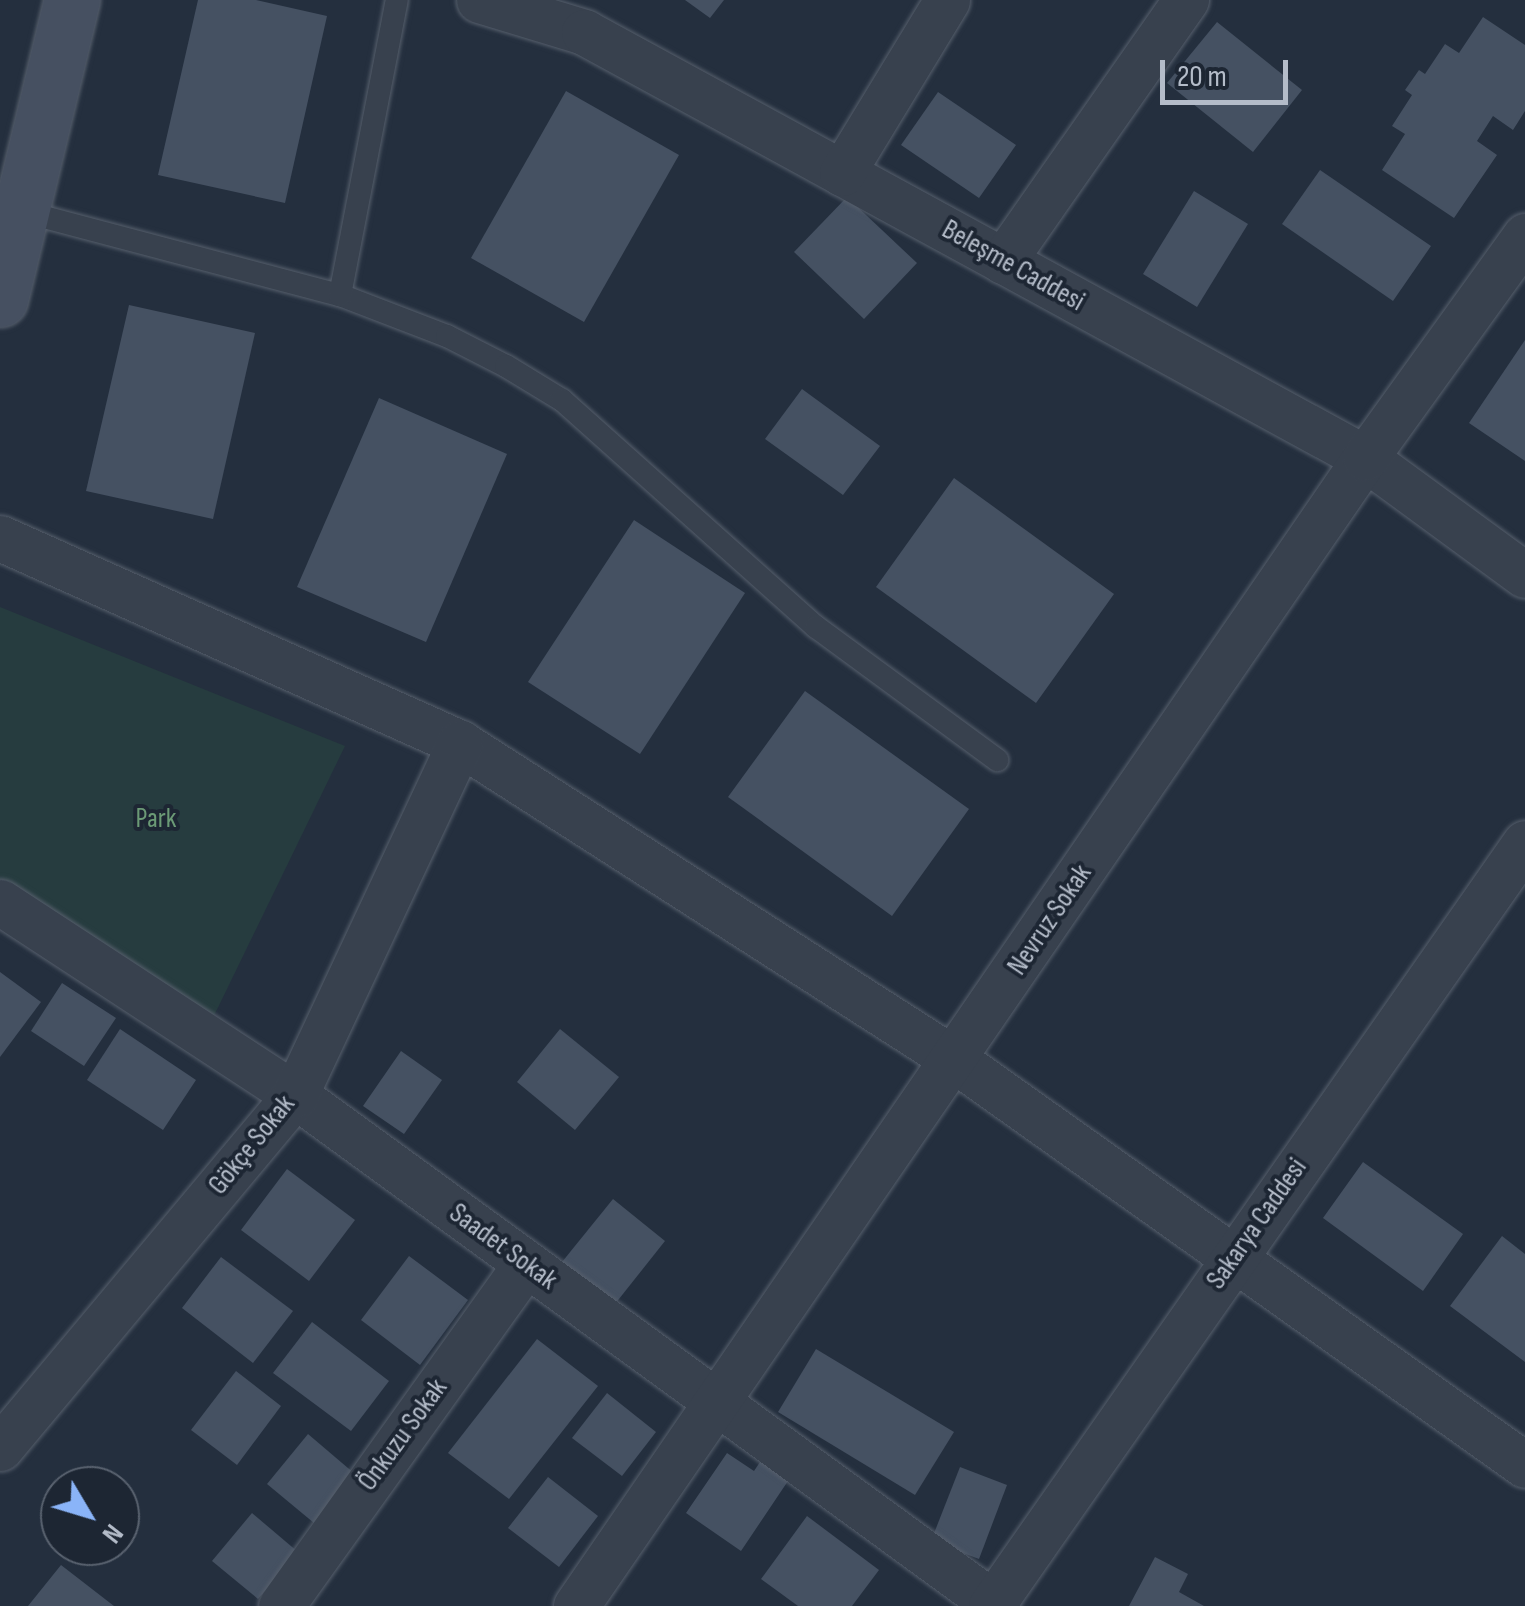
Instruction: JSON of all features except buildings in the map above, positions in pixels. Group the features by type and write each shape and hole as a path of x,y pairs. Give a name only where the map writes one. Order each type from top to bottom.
{"street":[{"path":"0,299 72,0"},
{"name":"Beleşme Caddesi","path":"479,0 595,16 842,173 1365,458 1525,575"},
{"path":"842,173 947,0"},
{"path":"1004,261 1186,0"},
{"name":"Nevruz Sokak","path":"576,1606 955,1060 1365,458 1525,236"},
{"path":"0,538 460,743 955,1060 1525,1465"},
{"name":"Gökçe Sokak","path":"0,1448 295,1094 460,743"},
{"name":"Sakarya Caddesi","path":"994,1605 1525,843"},
{"name":"Saadet Sokak","path":"0,902 295,1094 994,1605"},
{"name":"Önkuzu Sokak","path":"281,1606 526,1264"}],"lane":[{"path":"340,295 397,0"},
{"path":"21,210 340,295 447,336 562,400 816,627 996,760"}],"green space":[{"name":"Park","path":"0,607 345,746 210,1024 0,881"}]}
